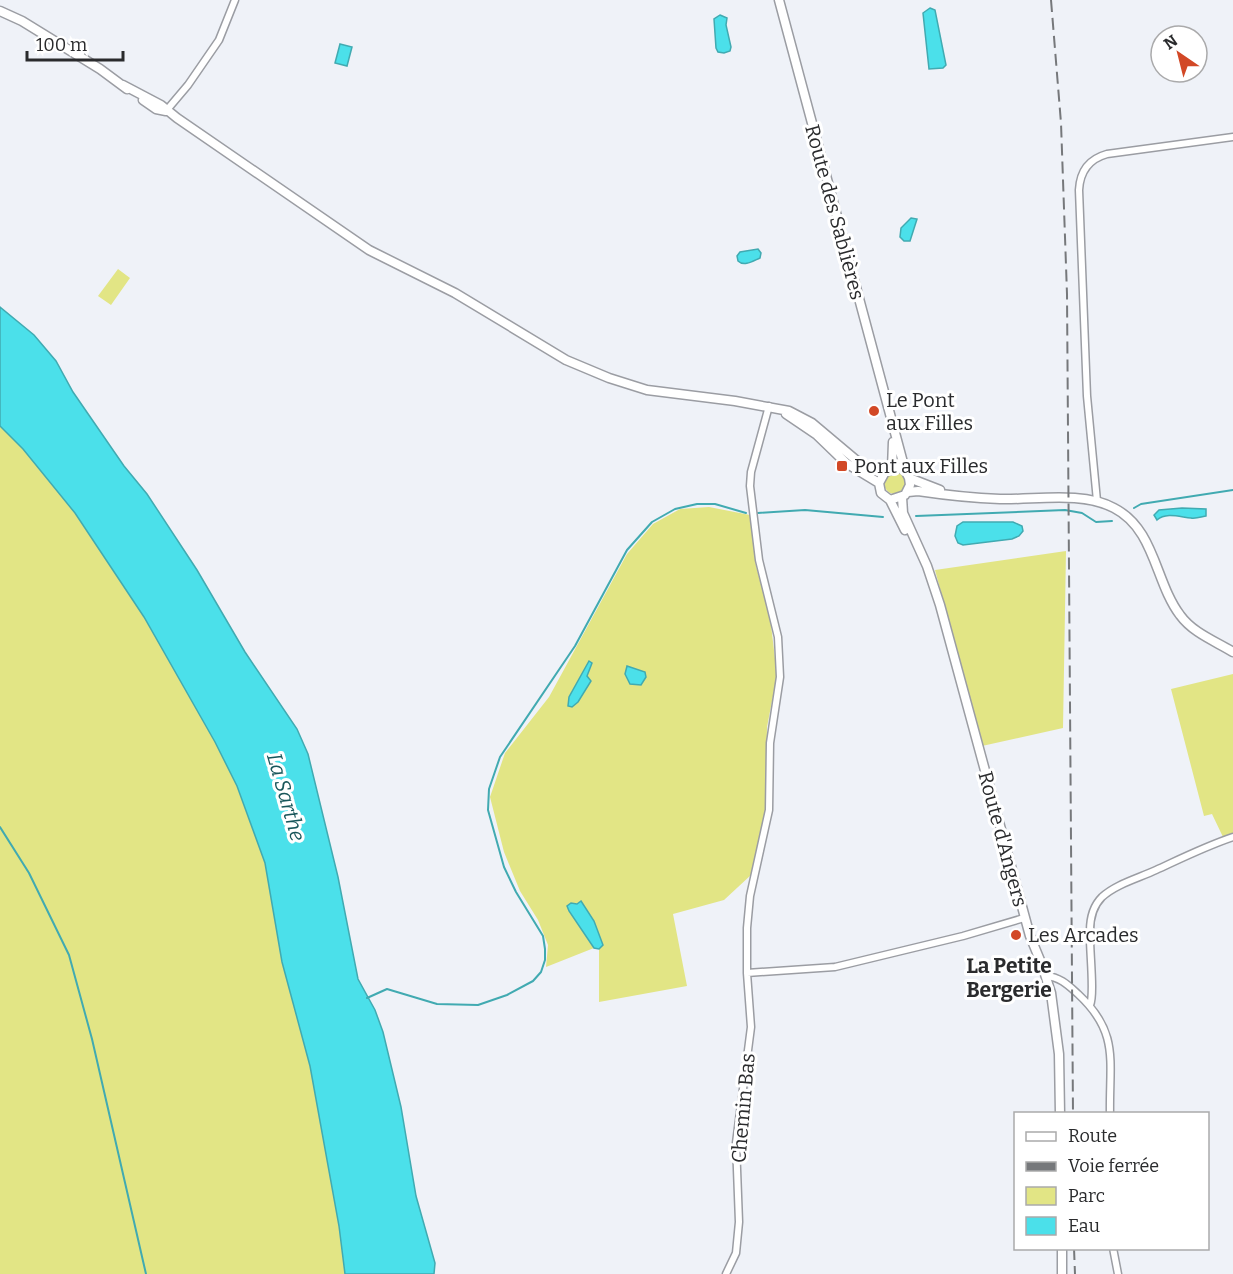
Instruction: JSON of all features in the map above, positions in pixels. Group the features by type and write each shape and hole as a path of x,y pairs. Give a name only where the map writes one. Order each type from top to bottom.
{"street":[{"path":"166,111 188,85 219,40 235,0"},
{"name":"Route des Sablières","path":"779,0 891,424 907,474"},
{"path":"0,11 21,21 123,85 161,105 166,111 369,250 455,293 546,350 585,369 647,390 782,408 812,423 856,459 874,470 898,468 928,486 964,496"},
{"path":"1092,500 1094,472 1087,396 1079,190 1082,173 1091,161 1107,154 1233,137"},
{"path":"769,406 800,423 846,463 879,483 882,493 890,500 918,491 999,499 1092,500 1116,509 1137,528 1147,544 1175,607 1185,621 1200,633 1233,651"},
{"name":"Chemin Bas","path":"726,1274 736,1253 739,1222 736,1143 751,1027 747,928 750,896 769,810 770,743 780,677 778,637 759,560 750,486 751,472 769,406"},
{"name":"Route des Sablières","path":"889,470 894,450 891,424"},
{"path":"879,483 889,470"},
{"path":"905,495 907,474"},
{"name":"Route d'Angers","path":"905,495 903,513 927,566 940,605 1024,918 1046,976 1058,1043 1060,1112"},
{"name":"Route d'Angers","path":"890,500 909,540 927,566"},
{"path":"1090,1005 1092,994 1090,923 1099,901 1113,890 1188,854 1233,837"},
{"path":"748,974 835,967 963,936 1024,918"},
{"path":"1046,976 1065,982 1090,1005 1103,1023 1108,1036 1110,1112"},
{"path":"1062,1250 1062,1274"},
{"path":"1113,1250 1118,1274"}],"green space":[{"path":"118,269 130,278 111,305 98,296"},
{"path":"0,426 23,449 75,513 144,617 215,742 237,786 265,863 282,962 310,1066 339,1226 345,1274 0,1274"},
{"path":"895,472 903,475 906,483 903,491 895,494 887,491 884,483 887,475"},
{"path":"709,507 750,515 756,566 770,617 777,675 767,727 766,809 751,875 724,900 673,914 687,986 599,1002 599,949 603,944 584,907 581,902 567,906 594,948 546,967 548,945 538,920 520,891 504,852 490,797 505,753 549,697 627,554 653,524 680,509"},
{"path":"1066,551 1063,728 982,746 935,570"},
{"path":"1233,674 1233,833 1223,837 1212,814 1204,816 1171,689"}],"water":[{"path":"930,8 935,10 946,65 943,68 929,69 923,13"},
{"path":"720,15 727,18 726,25 731,47 730,51 724,53 718,52 716,48 714,19"},
{"path":"340,44 352,47 347,66 335,63"},
{"path":"911,218 917,219 910,241 904,241 900,237 901,228"},
{"path":"758,249 761,253 760,258 746,263 738,261 737,256 740,252"},
{"name":"La Sarthe","path":"0,307 34,335 56,361 73,392 124,466 147,494 197,570 245,652 297,729 308,754 338,877 358,979 375,1010 383,1032 401,1107 416,1196 435,1263 434,1274 345,1274 339,1226 310,1066 282,962 265,863 237,786 215,742 144,617 75,513 23,449 0,426"},
{"path":"1206,509 1206,516 1193,518 1169,516 1157,520 1154,515 1159,510"},
{"path":"963,522 1013,522 1022,526 1023,531 1012,539 963,545 958,543 955,536 957,526"},
{"path":"589,661 592,663 587,676 591,681 578,702 572,707 568,706 569,697"},
{"path":"627,666 645,672 646,677 641,685 630,684 625,674"},
{"path":"581,901 594,921 603,945 599,949 594,948 567,906"}],"waterway":[{"path":"1134,508 1141,504 1233,490"},
{"path":"367,998 387,989 437,1004 478,1005 507,995 533,981 541,972 545,960 543,936 516,892 504,867 488,810 489,789 500,757 575,646 627,550 652,522 675,509 697,504 715,504 746,513"},
{"path":"758,513 805,510 883,517"},
{"path":"916,516 1065,510 1082,513 1096,522 1112,521"},
{"path":"0,827 29,873 69,955 92,1039 146,1274"}],"railway":[{"path":"1051,0 1061,123 1067,294 1073,1112"},
{"path":"1074,1250 1075,1274"}],"place":[{"name":"Le Pont aux Filles","path":"874,411"},
{"name":"Pont aux Filles","path":"842,466"},
{"name":"Les Arcades","path":"1016,935"}],"district":[{"name":"La Petite Bergerie","path":"1009,978"}]}
